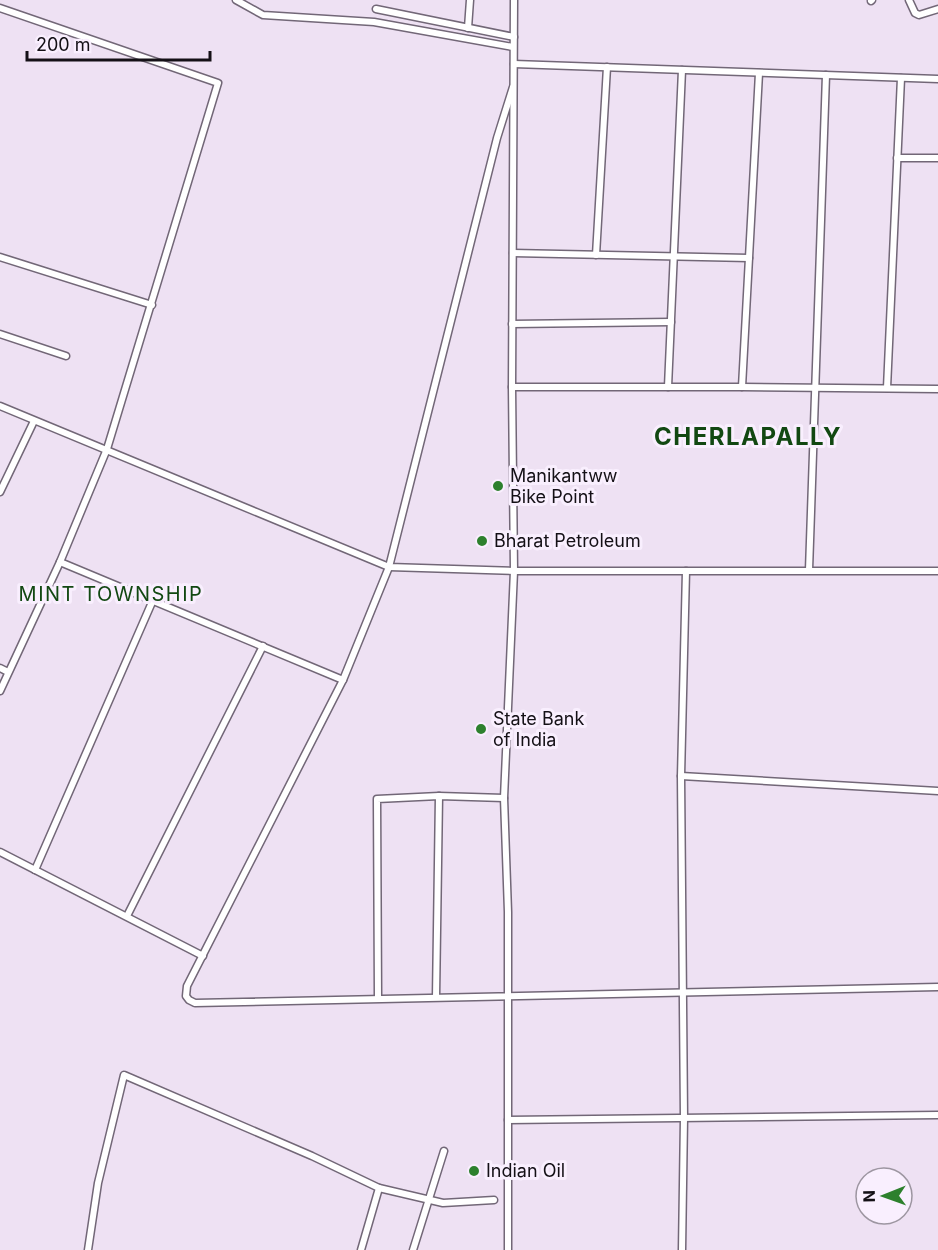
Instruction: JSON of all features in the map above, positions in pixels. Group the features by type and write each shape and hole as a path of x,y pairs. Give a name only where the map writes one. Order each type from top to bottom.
{"street":[{"path":"236,0 263,15 374,22 513,47"},
{"path":"468,28 470,0"},
{"path":"508,1250 508,996 504,798 514,571 512,324 514,0"},
{"path":"909,0 915,13 919,15 938,9"},
{"path":"0,8 218,83 107,449 60,562 0,691"},
{"path":"376,9 514,38"},
{"path":"514,64 938,79"},
{"path":"596,255 607,67"},
{"path":"668,387 682,70"},
{"path":"742,387 759,73"},
{"path":"809,570 826,75"},
{"path":"887,387 901,78"},
{"path":"513,87 497,138 389,567 343,680 185,991 189,1000 195,1003 938,987"},
{"path":"897,158 938,158"},
{"path":"513,253 749,258"},
{"path":"0,257 152,305"},
{"path":"512,324 671,322"},
{"path":"0,334 66,356"},
{"path":"512,387 938,389"},
{"path":"0,406 389,567 514,571 938,571"},
{"path":"0,492 34,421"},
{"path":"60,562 343,680"},
{"path":"682,1250 684,1118 681,776 686,571"},
{"path":"35,870 153,600"},
{"path":"127,916 263,646"},
{"path":"0,668 8,672"},
{"path":"681,776 938,791"},
{"path":"378,998 377,799 439,796 504,798"},
{"path":"436,997 439,796"},
{"path":"0,852 203,956"},
{"path":"88,1250 98,1183 124,1075 312,1156 379,1188 443,1203 494,1200"},
{"path":"508,1120 938,1115"},
{"path":"413,1250 444,1151"},
{"path":"361,1250 379,1188"}],"place":[{"name":"Manikantww Bike Point","path":"498,486"},
{"name":"Bharat Petroleum","path":"482,541"},
{"name":"State Bank of India","path":"481,729"},
{"name":"Indian Oil","path":"474,1171"}],"district":[{"name":"CHERLAPALLY","path":"748,437"},
{"name":"MINT TOWNSHIP","path":"111,594"}]}
